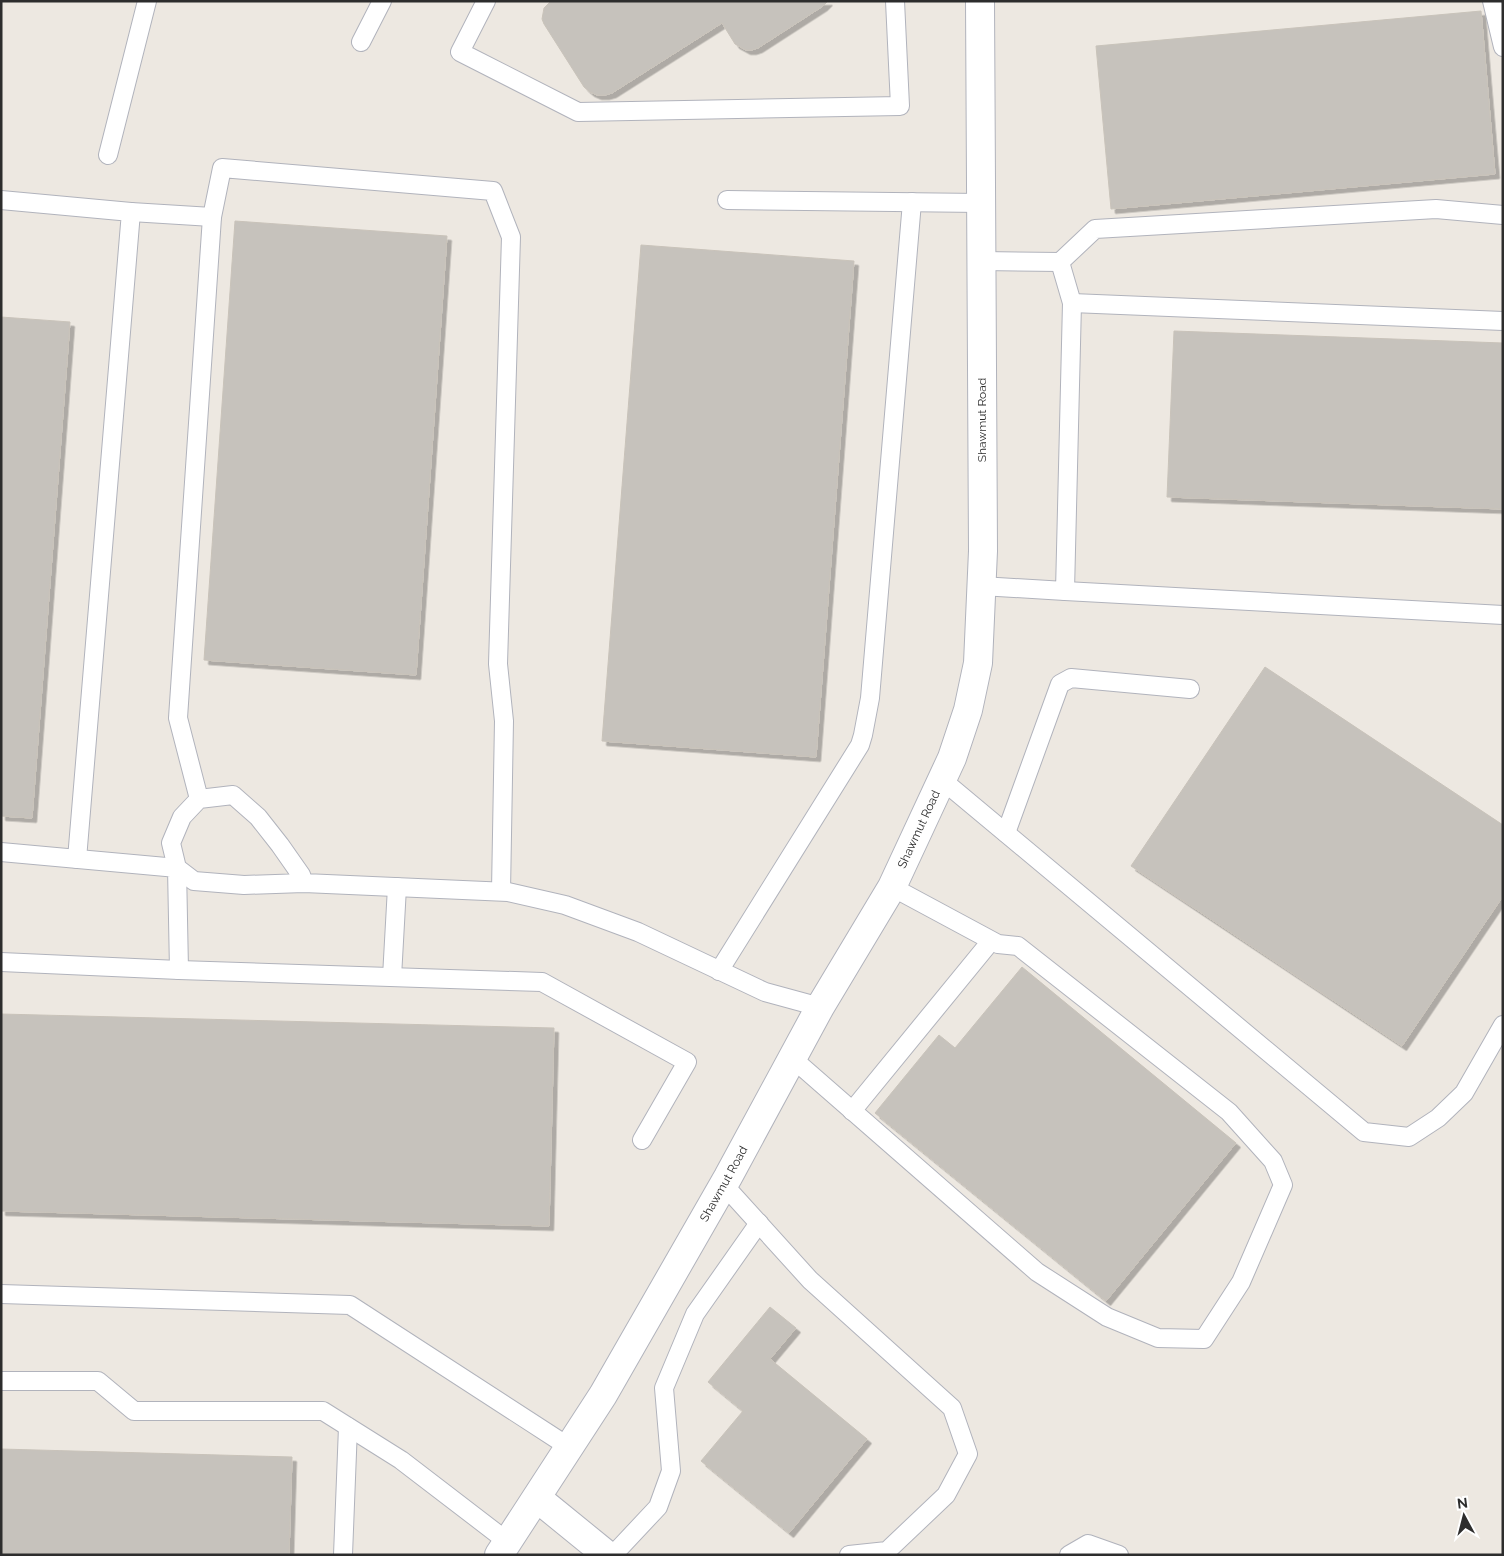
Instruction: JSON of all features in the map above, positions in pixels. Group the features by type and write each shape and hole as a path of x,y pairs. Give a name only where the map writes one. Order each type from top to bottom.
{"street":[{"name":"Shawmut Road","path":"504,1548 602,1395 724,1185 820,1007 892,886 952,758 968,710 978,663 983,551 980,1"},
{"path":"537,1498 607,1555"}],"lane":[{"path":"108,155 147,1"},
{"path":"361,42 382,1"},
{"path":"486,1 460,52 578,112 900,106 894,1"},
{"path":"1492,1 1503,47"},
{"path":"199,799 178,718 212,218 222,168 493,191 511,236 498,664 504,721 501,892"},
{"path":"1,200 212,218"},
{"path":"727,200 982,203"},
{"path":"718,971 860,745 863,735 870,698 912,202"},
{"path":"982,261 1060,262 1095,229 1436,209 1503,215"},
{"path":"76,859 131,212"},
{"path":"1060,262 1072,303 1065,591"},
{"path":"1072,303 1503,321"},
{"path":"981,586 1503,615"},
{"path":"1006,833 1060,684 1071,678 1190,689"},
{"path":"942,779 1364,1132 1409,1137 1438,1118 1464,1092 1503,1025"},
{"path":"179,970 177,868 171,843 182,817 199,799 233,795 258,817 286,853 304,883"},
{"path":"1,852 177,868 194,881 244,885 304,883 501,892 565,905 638,932 765,992 820,1007"},
{"path":"792,1058 1037,1272 1107,1317 1158,1338 1204,1339 1241,1282 1283,1185 1273,1160 1229,1112 1018,946 998,944 892,886"},
{"path":"392,977 397,887"},
{"path":"852,1111 992,941"},
{"path":"1,962 542,982 687,1062 642,1140"},
{"path":"724,1185 810,1280 952,1408 968,1454 946,1495 887,1551 849,1555"},
{"path":"613,1555 658,1507 671,1471 664,1388 695,1314 758,1223"},
{"path":"1,1294 350,1305 569,1447"},
{"path":"1,1381 98,1381 134,1411 323,1411 401,1460 504,1548"},
{"path":"343,1555 348,1427"},
{"path":"1069,1555 1088,1544 1119,1555"}],"building":[{"path":"551,1 828,1 758,48 752,50 746,50 735,44 722,23 612,93 597,95 584,87 544,24 542,19 544,8"},
{"path":"1481,11 1495,174 1111,209 1096,46"},
{"path":"235,221 447,236 416,675 204,660"},
{"path":"641,245 854,261 816,757 602,741"},
{"path":"1,317 70,322 32,818 1,816"},
{"path":"1174,331 1503,343 1503,509 1167,497"},
{"path":"1265,667 1503,825 1503,896 1402,1046 1131,866"},
{"path":"1022,967 1236,1143 1106,1301 875,1113 939,1035 955,1048"},
{"path":"1,1014 554,1028 549,1226 1,1211"},
{"path":"770,1307 796,1328 770,1359 867,1439 789,1533 701,1461 743,1411 708,1382"},
{"path":"1,1449 292,1457 289,1555 1,1555"}]}
